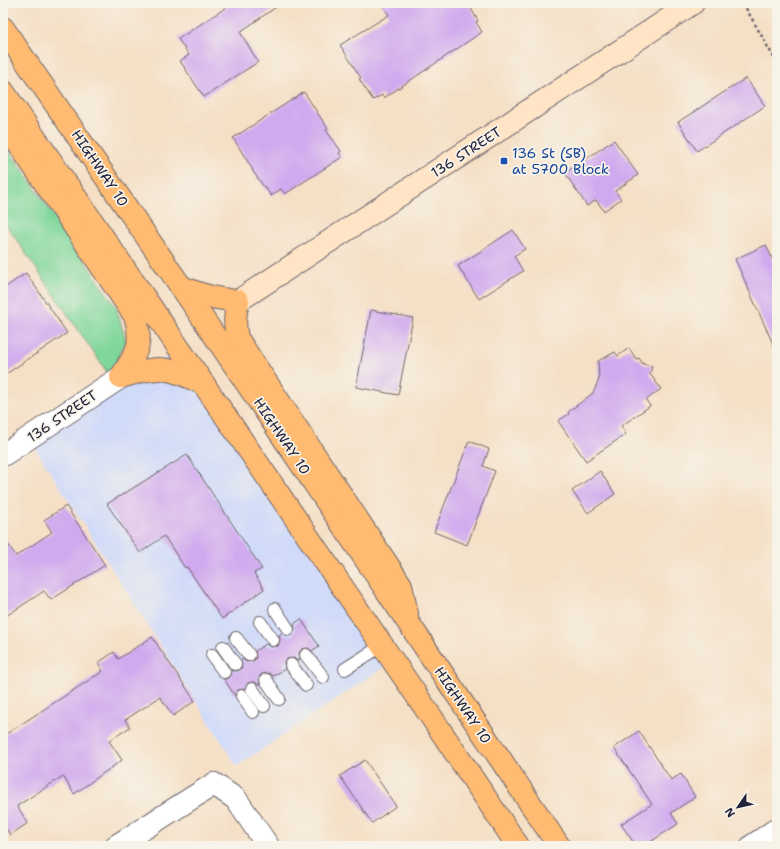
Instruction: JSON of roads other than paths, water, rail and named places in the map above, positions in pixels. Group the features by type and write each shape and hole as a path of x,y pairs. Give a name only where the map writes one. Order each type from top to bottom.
{"highway":[{"name":"HIGHWAY 10","path":"3,28 180,286 559,846"},
{"path":"3,91 205,385 518,846"},
{"path":"3,121 135,316 140,330 139,342 136,354 121,377"},
{"path":"180,286 218,300 238,301 234,325 237,338 401,585 410,625"},
{"path":"121,377 158,368 181,373 205,385"}],"street":[{"name":"136 STREET","path":"238,301 693,3"},
{"name":"136 STREET","path":"3,455 121,377"},
{"path":"116,846 214,784 236,799 268,846"},
{"path":"752,846 777,829"}],"lane":[{"path":"275,610 288,628"},
{"path":"260,622 273,640"},
{"path":"236,638 249,655"},
{"path":"345,669 383,646"},
{"path":"223,647 235,664"},
{"path":"212,655 224,672"},
{"path":"306,655 323,677"},
{"path":"291,665 306,685"},
{"path":"266,680 279,699"},
{"path":"247,693 258,709"}],"place":[{"name":"136 St (SB) at 5700 Block","path":"504,161"}]}
